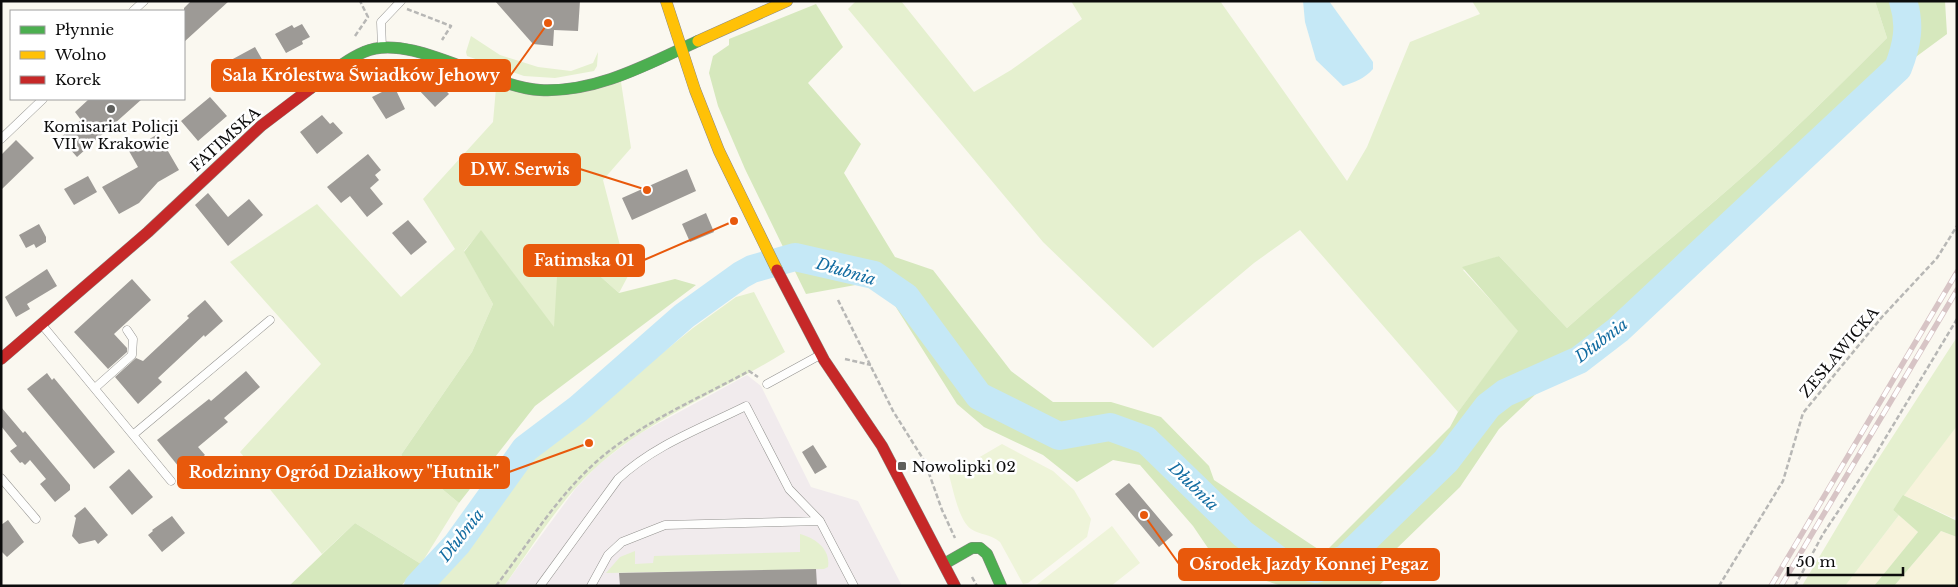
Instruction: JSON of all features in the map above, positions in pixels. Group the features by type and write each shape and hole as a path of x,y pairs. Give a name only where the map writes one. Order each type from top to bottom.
{"street":[{"path":"666,1 681,49 719,151 761,237 822,354 882,446 955,586"},
{"name":"FATIMSKA","path":"1,359 148,232 261,126 352,58 365,51 382,48 404,49 426,54 516,86 549,90 572,89 609,80 787,1"},
{"path":"944,564 972,548 980,548 986,554 1001,586"}],"lane":[{"path":"134,10 144,1"},
{"path":"382,48 381,22 400,3"},
{"path":"1,139 42,100"},
{"path":"134,434 270,320"},
{"path":"42,324 171,481"},
{"path":"95,388 132,355 133,339 127,330"},
{"path":"767,384 822,354"},
{"path":"540,586 618,479 634,464 652,452 746,406 789,489 820,521 854,586"},
{"path":"1,478 36,519"},
{"path":"591,586 608,555 622,542 665,524 820,521"}],"path":[{"path":"354,41 368,17 360,1"},
{"path":"400,3 452,26 438,47"},
{"name":"ZESŁAWICKA","path":"1719,586 1783,481 1804,413 1882,317 1937,258 1957,226"},
{"path":"838,300 893,411 925,462 942,510 959,545"},
{"path":"1795,586 1822,534 1871,462 1957,319"},
{"path":"496,586 574,484 597,461 651,424 749,371 752,373"},
{"path":"971,574 977,586"}],"shaded area":[{"path":"747,375 761,386 811,487 858,501 902,586 504,586 576,488 599,464 637,435"},
{"path":"1957,426 1957,514 1953,518 1903,495"},
{"path":"1899,515 1918,532 1874,586 1845,586"},
{"path":"1941,531 1957,537 1957,586 1894,586"}],"green space":[{"path":"856,1 901,1 974,92 1011,70 1082,19 1071,1 1220,1 1347,181 1367,147 1410,42 1480,14 1472,1 1875,1 1887,38 1751,169 1567,328 1499,256 1463,270 1519,331 1458,412 1300,230 1254,263 1153,348 1043,242 848,9"},
{"path":"1875,1 1945,1 1947,34 1807,137 1499,429 1460,487 1392,553 1384,581 1378,586 1282,586 1225,568 1212,554 1193,526 1140,465 1113,460 1077,482 1043,455 984,427 957,404 887,293 861,284 806,294 745,169 718,106 709,73 713,56 729,45 729,39 816,4 843,47 808,83 861,144 844,173 895,257 933,270 1011,371 1053,402 1111,402 1161,417 1209,466 1214,480 1324,553 1450,427 1458,412 1518,331 1462,267 1499,256 1567,328 1751,169 1887,38"},
{"path":"471,36 500,55 538,67 571,71 593,63 598,52 597,66 594,71 555,78 524,76 467,56 466,52"},
{"path":"621,82 631,148 603,180 628,276 619,293 592,269 554,328 481,231 464,251 493,304 472,352 401,455 459,503 421,564 355,523 322,554 240,452 321,364 230,262 317,204 401,297 455,249 423,199 493,122 496,88"},
{"path":"481,230 554,327 557,277 592,269 619,293 675,279 696,285 535,406 459,503 401,455 472,352 493,304 464,252"},
{"path":"754,292 785,352 660,421 613,453 592,471 568,497 504,586 435,586 532,459 693,328 736,297"},
{"path":"1957,337 1957,426 1893,510 1899,515 1845,586 1802,586 1871,470"},
{"path":"1002,444 1053,471 1074,490 1091,519 1087,537 1028,583 1023,584 1000,542 993,537 974,531 967,525 957,504 949,475"},
{"path":"1903,495 1957,521 1957,537 1941,531 1894,586 1874,586 1918,532 1893,510"},
{"path":"355,523 421,564 401,586 289,586"},
{"path":"1112,526 1140,563 1111,586 1035,586"},
{"path":"800,534 811,538 821,545 827,555 828,567 824,569 606,573 620,557 635,551 635,564 653,563 654,556 800,552"}],"water":[{"path":"1303,1 1329,1 1373,62 1373,69 1370,72 1359,80 1343,86 1316,60 1305,22"}],"building":[{"path":"191,1 229,1 185,41 184,8"},
{"path":"495,1 580,1 578,31 554,30 553,46 533,44"},
{"path":"302,24 310,37 302,41 303,44 286,53 275,34 292,25 294,28"},
{"path":"255,47 272,77 248,91 231,60"},
{"path":"431,75 449,94 435,107 417,88"},
{"path":"394,86 405,109 386,119 372,97"},
{"path":"210,97 227,116 198,141 181,121"},
{"path":"88,100 141,100 77,157 60,138 81,120 75,112"},
{"path":"322,115 330,124 333,122 343,133 317,154 300,132"},
{"path":"158,134 179,170 158,182 139,203 119,214 102,187 138,167 129,151"},
{"path":"16,140 34,158 1,190 1,155"},
{"path":"368,154 381,170 375,175 379,180 370,188 383,204 367,217 350,196 341,203 327,187"},
{"path":"687,169 696,191 632,220 622,198"},
{"path":"88,176 97,192 74,205 64,189"},
{"path":"208,193 228,217 249,199 263,215 228,246 195,205"},
{"path":"706,213 714,232 690,242 682,224"},
{"path":"408,220 427,242 411,255 392,233"},
{"path":"39,224 46,237 46,242 36,248 34,244 26,248 19,235"},
{"path":"47,269 57,286 27,304 30,309 16,317 5,297"},
{"path":"132,279 151,300 114,334 127,348 127,352 108,369 74,332"},
{"path":"205,300 223,321 205,337 204,335 158,378 162,382 138,404 115,377 136,358 143,361 189,318 187,316"},
{"path":"246,371 260,387 224,418 228,422 198,447 205,455 183,472 157,440 209,399 211,401"},
{"path":"47,373 52,380 54,378 115,452 94,469 27,389"},
{"path":"1,407 23,433 25,431 70,485 70,490 55,502 40,484 46,479 30,460 25,465 22,462 20,463 10,451 17,446 1,426"},
{"path":"813,445 827,467 815,474 802,452"},
{"path":"129,469 153,497 132,515 109,487"},
{"path":"1129,483 1173,535 1159,547 1115,494"},
{"path":"85,507 108,535 98,544 95,540 79,544 72,536 76,518 74,516"},
{"path":"172,516 185,533 162,552 148,535"},
{"path":"8,520 24,542 7,557 1,551 1,525"},
{"path":"816,569 817,586 620,586 619,573"}],"waterway":[{"name":"Dłubnia","path":"418,586 457,544 525,449 578,409 684,316 741,275 752,269 795,257 874,275 906,297 979,396 1059,436 1110,427 1146,440 1243,534 1281,562 1316,569 1345,559 1446,461 1488,406 1505,393 1579,360 1618,330 1898,68 1907,35 1907,18 1903,1"}],"railway":[{"path":"1771,586 1957,272"},
{"path":"1781,586 1957,290"}],"traffic: fast":[{"path":"311,88 336,68 357,55 383,48 404,49 427,54 520,87 540,90 561,90 581,87 621,75 698,41"},
{"path":"944,564 972,548 980,548 987,554 1001,586"}],"traffic: slow":[{"path":"666,1 695,90 719,151 777,270"},
{"path":"698,41 787,1"}],"traffic: jam":[{"path":"1,359 148,232 261,126 311,88"},
{"path":"777,270 824,360 882,446 955,586"}],"place":[{"name":"Sala Królestwa Świadków Jehowy","path":"548,23"},
{"name":"Komisariat Policji VII w Krakowie","path":"111,109"},
{"name":"D.W. Serwis","path":"647,190"},
{"name":"Fatimska 01","path":"734,221"},
{"name":"Rodzinny Ogród Działkowy \"Hutnik\"","path":"589,443"},
{"name":"Nowolipki 02","path":"902,466"},
{"name":"Ośrodek Jazdy Konnej Pegaz","path":"1144,515"}]}
